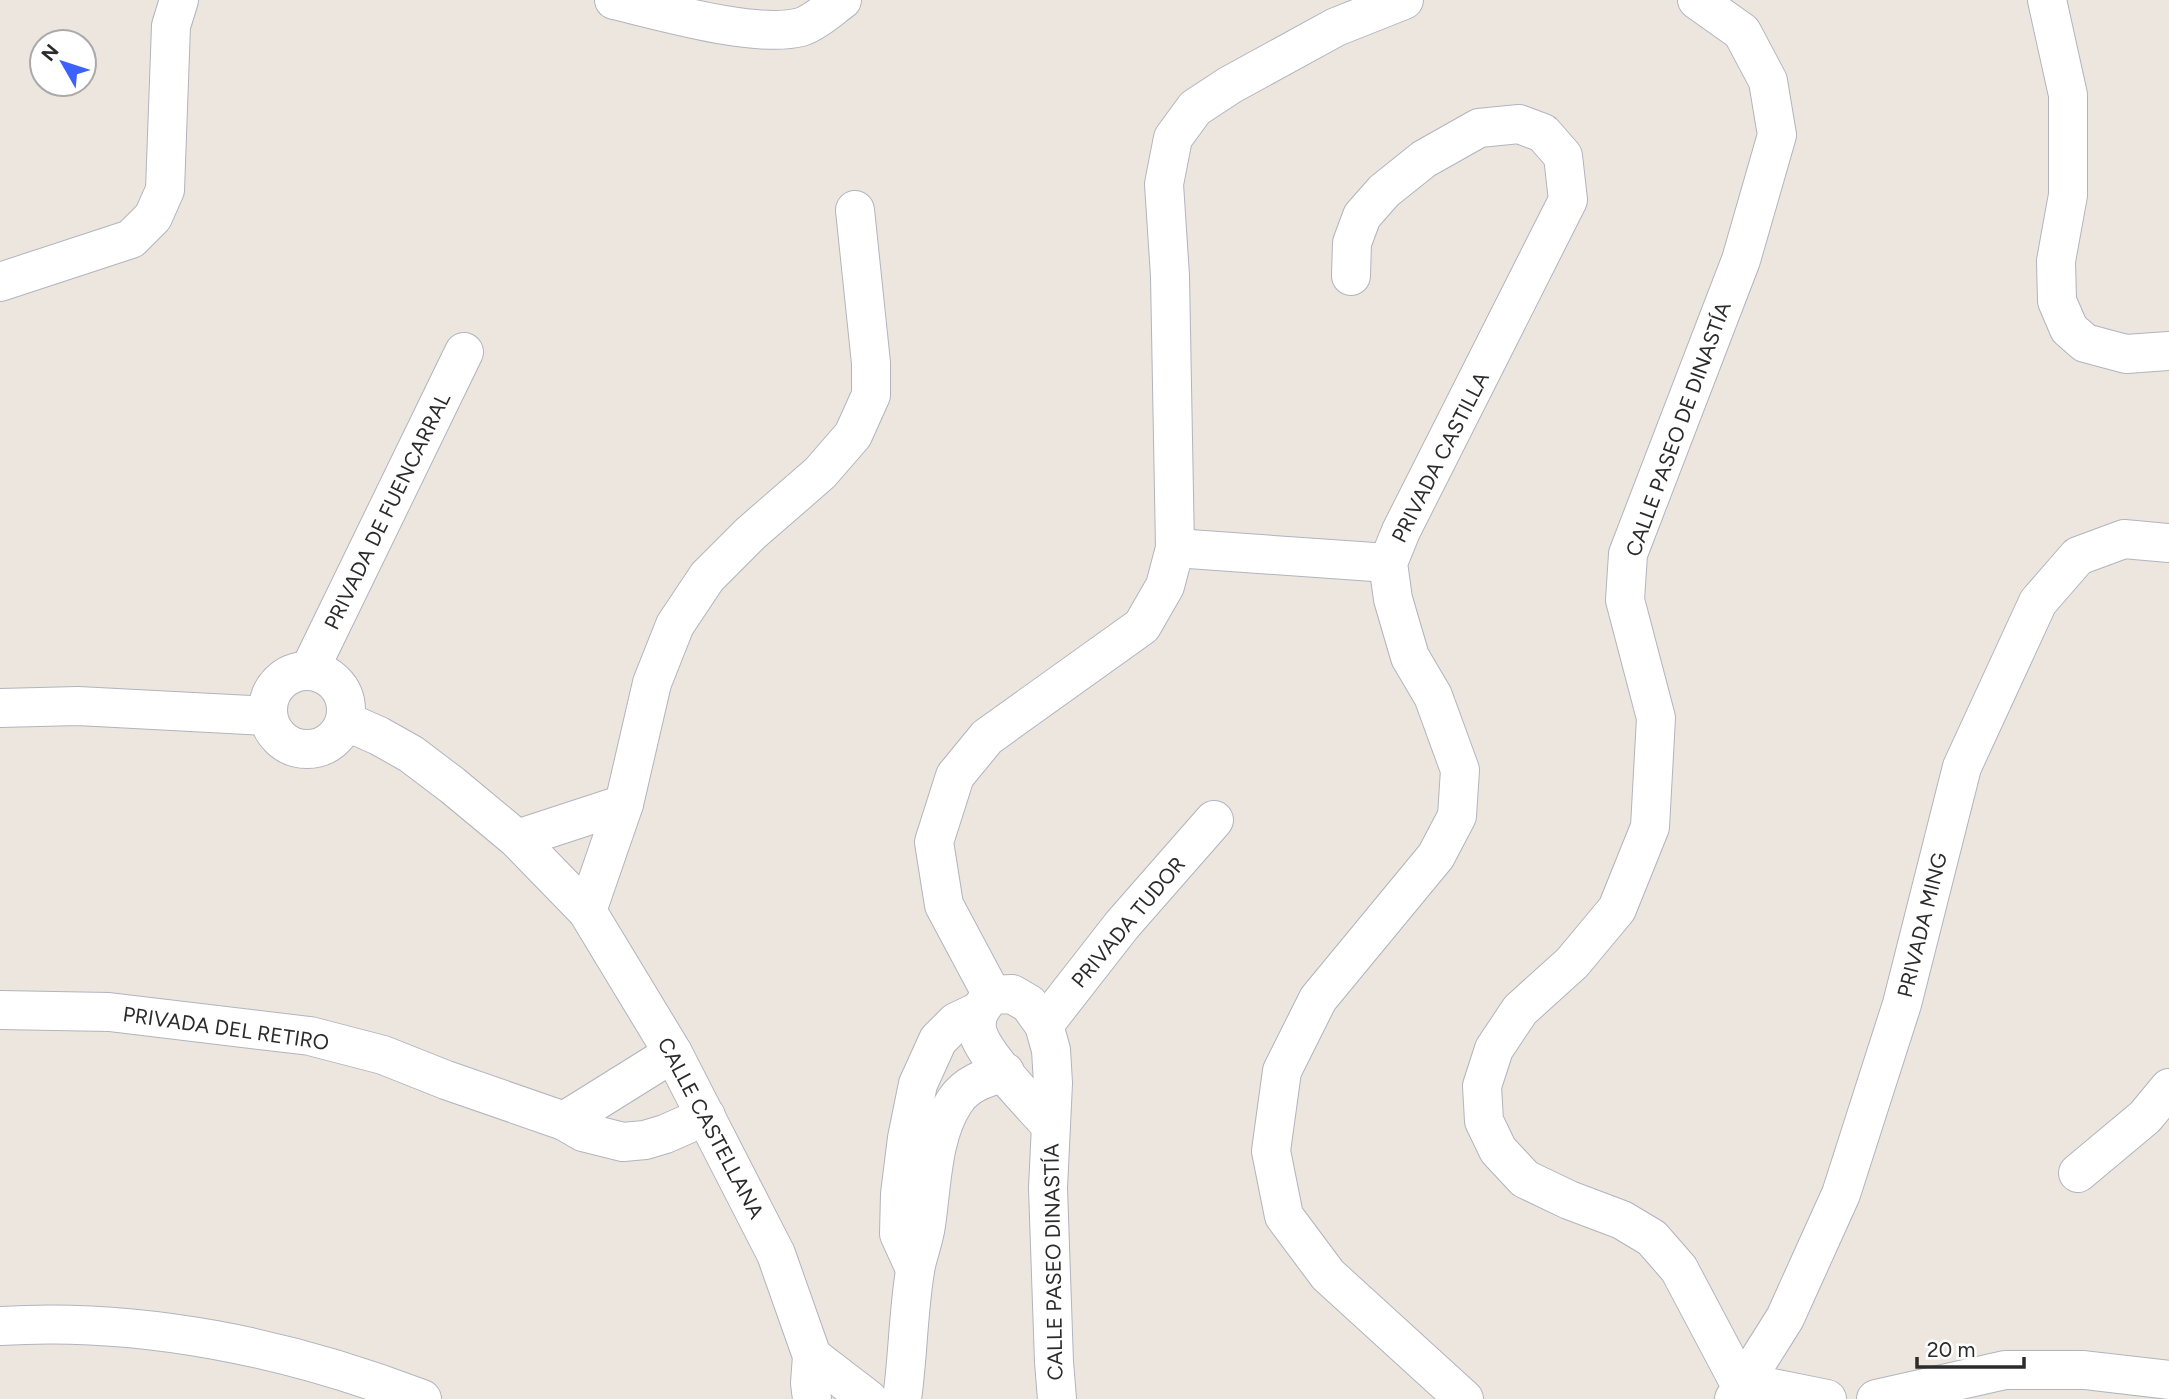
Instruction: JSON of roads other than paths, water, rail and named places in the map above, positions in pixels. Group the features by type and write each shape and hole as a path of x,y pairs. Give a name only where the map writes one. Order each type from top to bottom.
{"street":[{"path":"0,282 131,239 153,217 165,190 172,26 179,0"},
{"path":"614,0 722,24 769,30 803,27 842,0"},
{"path":"915,1269 899,1234 900,1194 907,1138 918,1084 938,1040 956,1022 985,1003 944,905 934,842 954,776 987,737 1142,626 1165,586 1175,548 1172,362 1164,184 1173,138 1195,108 1230,85 1336,27 1404,0"},
{"name":"CALLE PASEO DE DINASTÍA","path":"1697,0 1742,32 1768,81 1777,135 1741,260 1628,554 1625,600 1656,718 1650,827 1617,909 1572,963 1520,1010 1494,1049 1482,1086 1484,1121 1498,1150 1525,1179 1569,1200 1622,1220 1652,1238 1679,1269 1738,1394"},
{"path":"2047,0 2068,95 2068,195 2056,261 2057,301 2069,329 2085,344 2126,354 2169,351"},
{"name":"PRIVADA CASTILLA","path":"1351,276 1352,243 1362,216 1384,191 1424,159 1479,128 1519,124 1543,133 1563,156 1568,201 1401,531 1388,563 1393,599 1410,657 1433,696 1460,770 1457,816 1436,856 1318,999 1282,1072 1271,1151 1284,1216 1328,1275 1464,1399"},
{"path":"587,911 624,804 652,683 675,625 707,577 751,533 820,473 853,435 870,395 871,363 855,210"},
{"name":"PRIVADA DE FUENCARRAL","path":"309,671 464,352"},
{"name":"PRIVADA MING","path":"1738,1394 1785,1318 1841,1194 1902,1004 1962,767 2038,602 2078,556 2123,539 2169,543"},
{"path":"1175,548 1388,563"},
{"path":"309,671 324,674 340,688 346,707 345,721 331,742 320,748 306,750 292,747 281,740 272,729 268,716 274,689 284,679 309,671"},
{"path":"0,708 78,706 268,716"},
{"name":"CALLE CASTELLANA","path":"345,721 411,754 452,785 517,839 587,911 673,1053 776,1254 812,1356 812,1399"},
{"path":"517,839 624,804"},
{"name":"PRIVADA TUDOR","path":"1044,1025 1122,925 1213,820"},
{"name":"CALLE PASEO DINASTÍA","path":"1050,1125 986,1049 977,1029 985,1003 1012,994 1030,1004 1044,1025 1051,1050 1053,1083 1048,1188 1057,1399"},
{"name":"PRIVADA DEL RETIRO","path":"0,1010 109,1012 310,1036 383,1055 565,1121"},
{"path":"565,1121 673,1053"},
{"path":"902,1399 915,1269 926,1229 936,1158 945,1118 956,1099 970,1086 1004,1072"},
{"path":"2078,1173 2145,1117 2169,1088"},
{"path":"565,1121 593,1135 623,1142 645,1140 665,1134 706,1116"},
{"path":"0,1326 29,1324 156,1329 335,1368 422,1399"},
{"path":"812,1356 868,1399"},
{"path":"1876,1399 2005,1370 2084,1370 2169,1380"},
{"path":"1738,1394 1772,1388 1827,1399"}]}
